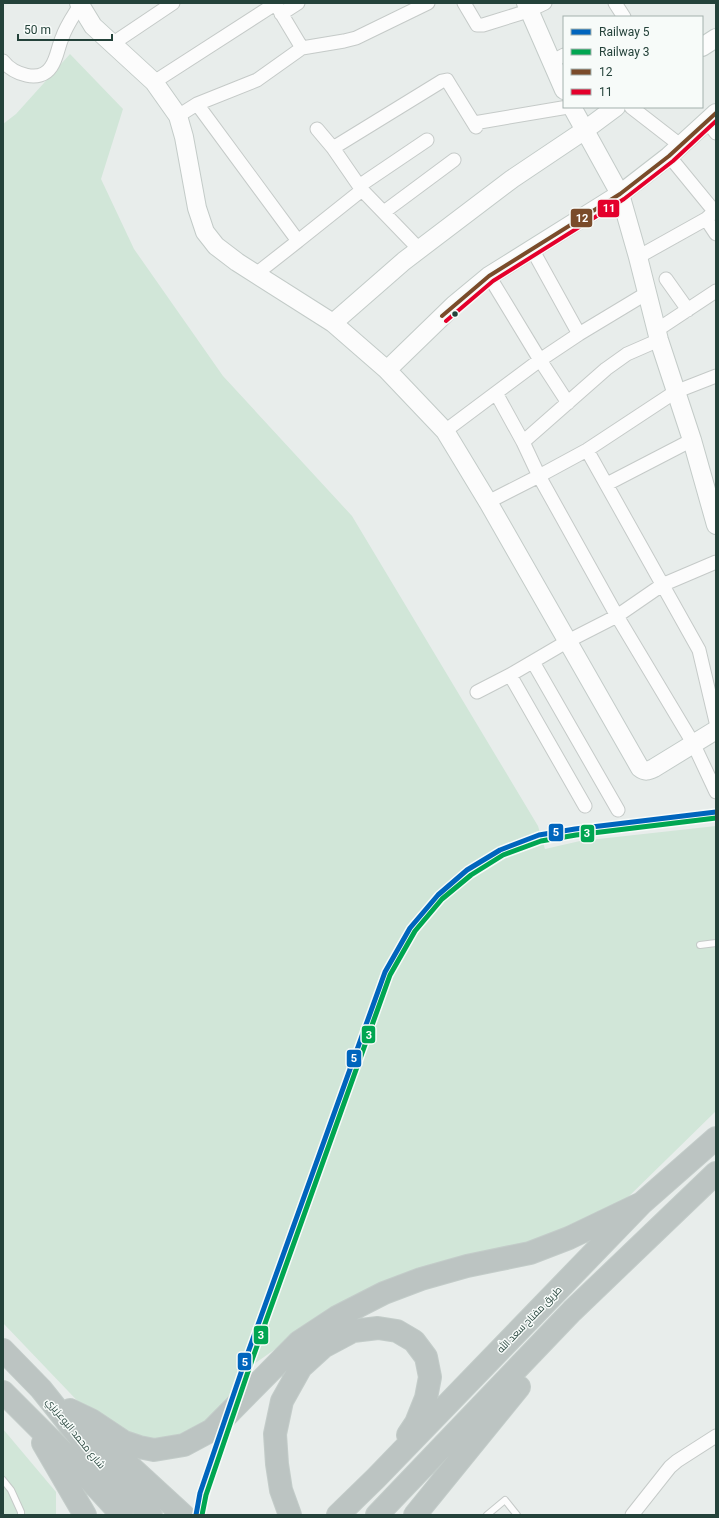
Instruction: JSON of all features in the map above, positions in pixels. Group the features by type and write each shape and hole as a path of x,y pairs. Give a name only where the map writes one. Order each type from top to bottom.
{"highway":[{"name":"طريق مفتاح سعد الله","path":"342,1510 376,1478 642,1203 716,1138"},
{"path":"377,1515 572,1311 716,1173"},
{"path":"70,1410 91,1420 124,1442 139,1447 154,1450 184,1445 212,1430 299,1342 336,1317 384,1293 421,1279 467,1266 530,1253 569,1238 642,1203"},
{"path":"415,1515 531,1371 572,1311"},
{"path":"290,1515 281,1490 277,1464 275,1434 282,1401 301,1367 323,1347 353,1331 378,1328 397,1331 414,1341 426,1357 430,1377 426,1398 416,1423 376,1478"},
{"name":"شارع محمد البوعزيزي","path":"3,1350 41,1389 112,1478 151,1515"},
{"path":"41,1389 70,1410 183,1515"},
{"name":"شارع محمد البوعزيزي","path":"3,1392 77,1466 122,1515"},
{"path":"26,1415 85,1515"}],"street":[{"path":"112,44 173,3"},
{"path":"154,82 277,7 298,3"},
{"path":"178,116 197,104 248,85 302,48 356,38 428,3"},
{"path":"464,3 477,25 483,25 527,7 545,3"},
{"path":"3,61 8,67 21,74 32,76 44,73 51,67 62,36 79,4 93,26 154,82 178,116 184,137 197,208 205,232 216,246 236,262 333,323 387,370 444,431 488,502 640,768 643,771 648,771 716,730"},
{"path":"618,4 624,16"},
{"path":"277,7 302,48"},
{"path":"527,7 557,58 563,85"},
{"path":"703,47 716,38"},
{"path":"333,148 442,81 446,80 475,125 563,108"},
{"path":"197,104 298,241"},
{"path":"573,108 620,194 675,392 712,492 716,525"},
{"path":"333,323 419,249 512,179 585,130 615,108"},
{"path":"632,108 674,151 712,213 716,234"},
{"path":"387,370 454,304 489,276 620,194 713,122"},
{"path":"317,128 333,148 360,188 419,249"},
{"path":"256,274 298,241 360,188 427,140"},
{"path":"384,212 454,160"},
{"path":"638,257 712,213"},
{"path":"532,249 579,334"},
{"path":"489,276 568,403"},
{"path":"666,279 688,310"},
{"path":"523,442 606,368 658,335 688,310 716,290"},
{"path":"444,431 540,360 579,334 647,293"},
{"path":"488,502 587,450 675,392 716,376"},
{"path":"496,393 523,442 539,476 617,616 693,744 716,792"},
{"path":"607,484 692,440"},
{"path":"587,450 698,650 716,722"},
{"path":"476,692 510,675 568,641 617,616 662,585 716,562"},
{"path":"533,662 618,810"},
{"path":"510,675 585,806"},
{"path":"632,1515 670,1467 716,1436"}],"lane":[{"path":"700,945 716,944"},
{"path":"3,1480 11,1490 21,1515"},
{"path":"487,1515 505,1500 517,1515"}],"green space":[{"path":"70,54 123,109 101,179 134,249 223,376 352,516 538,826 545,849 580,841 716,826 716,1111 622,1203 535,1247 294,1336 254,1364 217,1414 183,1438 134,1443 90,1414 3,1323 3,124 16,114"},
{"path":"3,1429 56,1492 56,1515 3,1515"}],"rail line":[{"name":"5","path":"196,1515 200,1493 246,1358 385,972 410,928 438,895 467,870 500,850 539,835 575,829 716,812"},
{"name":"3","path":"202,1515 206,1495 252,1360 390,975 415,931 442,899 471,875 503,855 541,841 576,835 716,818"}],"transit line":[{"name":"12","path":"442,316 489,276 620,194 669,156 716,113"},
{"name":"11","path":"446,321 493,281 624,199 673,161 716,121"}]}
